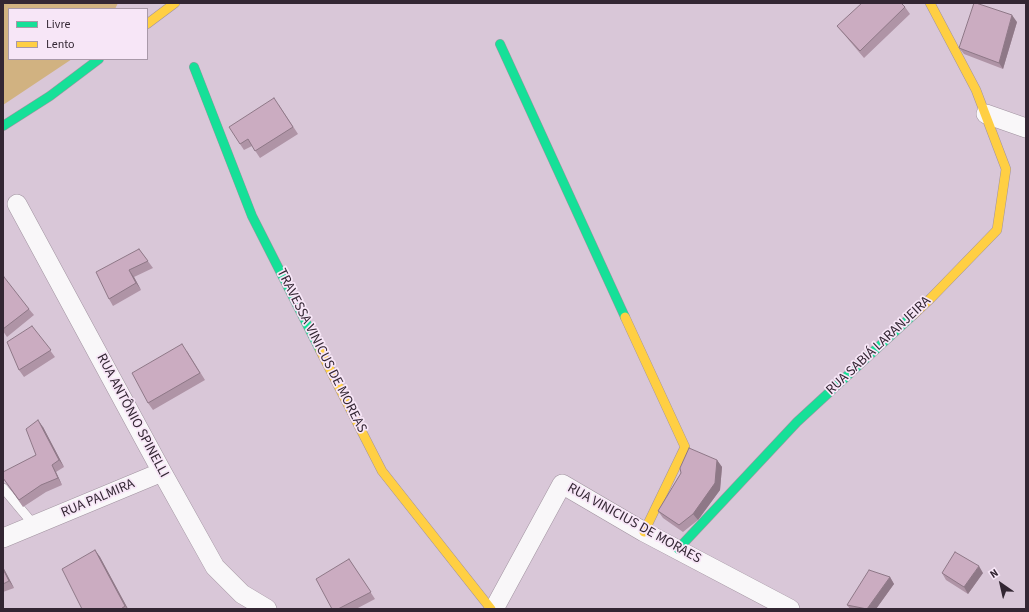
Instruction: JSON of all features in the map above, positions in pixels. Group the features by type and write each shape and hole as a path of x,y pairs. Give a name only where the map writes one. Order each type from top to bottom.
{"street":[{"path":"148,23 174,3"},
{"name":"RUA SABIÁ LARANJEIRA","path":"678,549 797,422 931,298 997,230 1006,169 976,90 930,3"},
{"path":"500,44 685,447 644,532"},
{"path":"3,126 50,96 98,60"},
{"name":"TRAVESSA VINICUS DE MOREAS","path":"194,67 252,216 382,471 493,609"},
{"path":"986,114 1026,128"},
{"name":"RUA ANTÔNIO SPINELLI","path":"17,204 215,567 242,594 267,609"},
{"name":"RUA PALMIRA","path":"3,538 162,472"},
{"name":"RUA VINICIUS DE MORAES","path":"493,609 562,484 644,532 790,609"}],"lane":[{"path":"3,488 34,525"}],"shaded area":[{"path":"3,3 118,3 116,8 8,8 8,60 70,60 3,105"}],"building":[{"path":"862,3 901,3 905,7 860,51 837,26"},
{"path":"974,3 1012,15 999,63 959,48"},
{"path":"274,98 293,127 255,151 248,139 240,144 229,127"},
{"path":"139,249 148,261 129,270 136,283 109,299 96,272"},
{"path":"4,277 29,309 3,329 3,278"},
{"path":"32,326 51,350 19,370 7,342"},
{"path":"182,344 200,373 148,403 132,373"},
{"path":"38,420 59,460 52,465 58,478 41,485 19,500 3,478 3,472 36,455 26,429"},
{"path":"689,448 717,460 715,483 693,514 679,525 658,511 681,473 680,468"},
{"path":"95,550 125,606 121,609 82,609 62,569"},
{"path":"955,552 979,566 964,587 942,573"},
{"path":"349,559 371,592 338,609 332,609 316,579"},
{"path":"3,569 9,581 3,584"},
{"path":"869,570 890,577 867,609 847,605"}],"traffic: fast":[{"path":"500,44 625,317"},
{"path":"3,126 50,96 98,60"},
{"path":"194,67 252,216 320,350"},
{"path":"678,549 797,422 913,315"}],"traffic: slow":[{"path":"148,23 175,3"},
{"path":"913,315 997,230 1006,169 976,90 930,3"},
{"path":"625,317 685,447 644,532"},
{"path":"320,350 382,471 491,609"}]}
